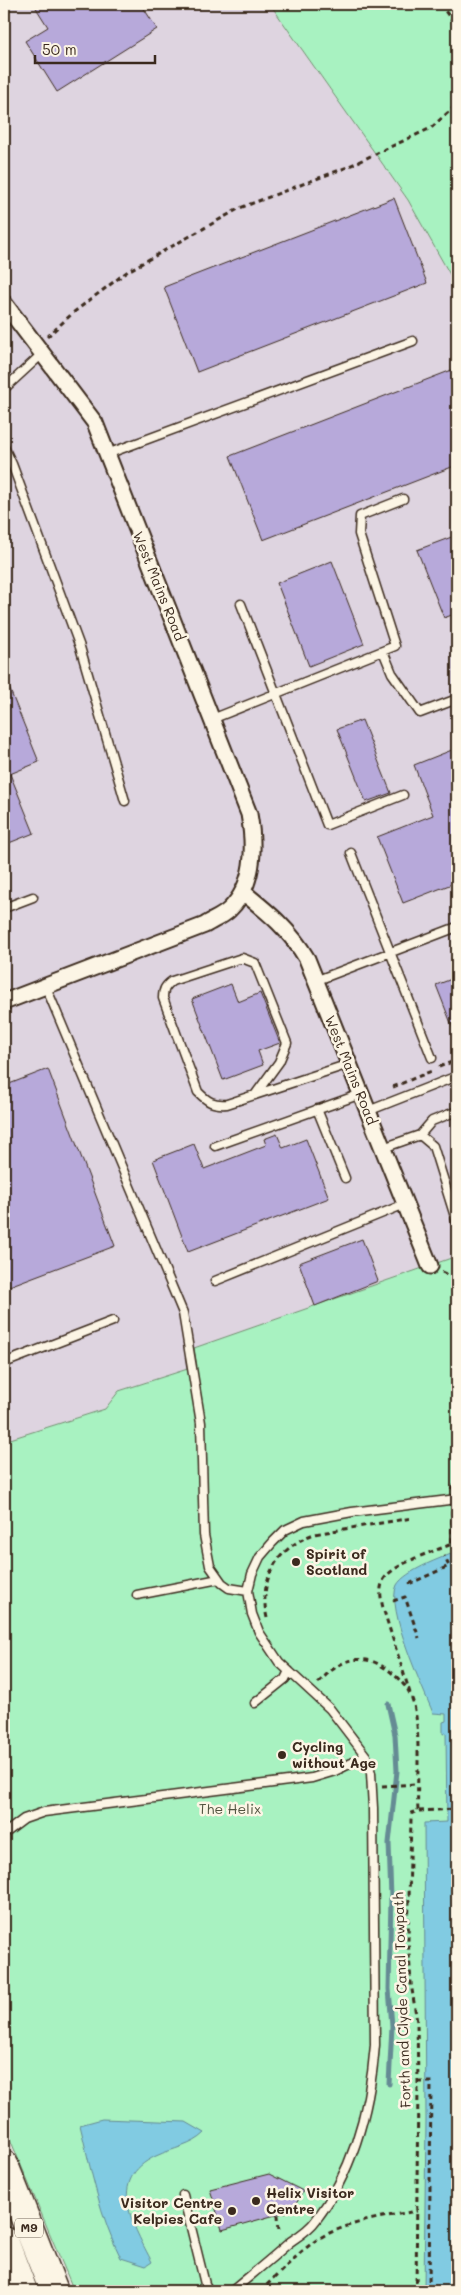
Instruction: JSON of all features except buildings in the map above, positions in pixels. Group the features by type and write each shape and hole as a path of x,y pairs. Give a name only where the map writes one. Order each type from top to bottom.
{"highway":[{"name":"M9","path":"4,2165 54,2291"},
{"name":"M9","path":"4,2241 23,2291"}],"street":[{"name":"West Mains Road","path":"4,304 95,423 249,814 254,842 251,868 244,892 228,912 205,924 46,988 4,1002"},
{"name":"West Mains Road","path":"244,892 278,921 295,939 307,959 430,1266"}],"lane":[{"path":"107,454 413,341"},
{"path":"4,389 39,350"},
{"path":"4,447 80,647 125,802"},
{"path":"212,719 395,646 359,534 360,516 403,499"},
{"path":"241,604 328,824 403,796"},
{"path":"383,651 392,673 420,713 457,699"},
{"path":"351,853 432,1058"},
{"path":"4,908 33,897"},
{"path":"316,981 457,927"},
{"path":"255,1095 279,1062 287,1043 255,963 242,958 172,981 163,991 163,998 198,1092 208,1102 215,1105 227,1104 255,1095 349,1064"},
{"path":"46,988 183,1313 202,1423 205,1544 210,1566 219,1579 229,1588 248,1591"},
{"path":"215,1146 317,1110 364,1101 457,1076"},
{"path":"317,1110 345,1178"},
{"path":"383,1148 420,1135 432,1121 457,1111"},
{"path":"420,1135 433,1146 457,1223"},
{"path":"215,1281 405,1204"},
{"path":"4,1363 113,1321"},
{"path":"232,2291 315,2222 349,2165 372,2084 375,2036 371,1773 366,1756 330,1709 279,1662 259,1632 252,1614 248,1591 260,1557 285,1530 304,1521 352,1512 457,1498"},
{"path":"137,1595 219,1579"},
{"path":"256,1703 285,1680 289,1671"},
{"path":"8,1831 24,1819 44,1812 312,1778 335,1772 366,1756"},
{"path":"183,2195 205,2284 209,2291"}],"path":[{"path":"440,4 457,27"},
{"path":"39,350 74,312 128,271 240,208 345,168 431,128 455,106 457,98"},
{"path":"364,1101 457,1060"},
{"path":"442,1513 452,1513 452,1544"},
{"path":"269,1624 264,1605 264,1590 268,1578 285,1550 299,1539 314,1534 413,1518"},
{"path":"457,1542 401,1565 388,1573 383,1579 380,1596 410,1693 418,1735 416,1784 418,1811 457,1809"},
{"path":"409,1584 448,1566 444,1556"},
{"path":"393,1601 405,1597 419,1638"},
{"path":"310,1692 339,1664 350,1659 362,1659 375,1662 386,1668 410,1693"},
{"path":"312,1676 320,1682"},
{"path":"390,1785 416,1784"},
{"name":"Forth and Clyde Canal Towpath","path":"416,2291 417,2022 411,1983 408,1939 411,1819 412,1813 418,1811"},
{"path":"418,2082 431,2082 429,2291"},
{"path":"260,2291 311,2245 327,2234 374,2218 416,2211"},
{"path":"278,2215 279,2232"}],"shaded area":[{"path":"4,4 270,4 408,200 457,287 457,1256 194,1348 198,1366 119,1391 105,1409 4,1441"}],"green space":[{"path":"270,4 457,4 457,287 408,200"},
{"name":"The Helix","path":"457,1256 457,2291 74,2291 4,2125 4,1441 105,1409 119,1391 197,1366 194,1348"}],"water":[{"path":"457,1552 457,2291 424,2291 426,2119 424,1823 447,1822 446,1733 443,1734 443,1722 446,1721 446,1714 433,1713 400,1629 395,1596 397,1585 408,1575 424,1565"},
{"path":"102,2119 186,2122 205,2133 188,2144 156,2156 140,2166 131,2178 128,2191 128,2205 138,2234 152,2262 146,2266 121,2258 102,2210 80,2125"}],"waterway":[{"path":"388,1704 395,1735 397,1771 389,1843 391,1898 389,1989 392,2026 389,2084"}],"place":[{"name":"Spirit of Scotland","path":"296,1562"},
{"name":"Cycling without Age","path":"282,1755"},
{"name":"Helix Visitor Centre","path":"256,2201"},
{"name":"Visitor Centre Kelpies Cafe","path":"232,2211"}]}
